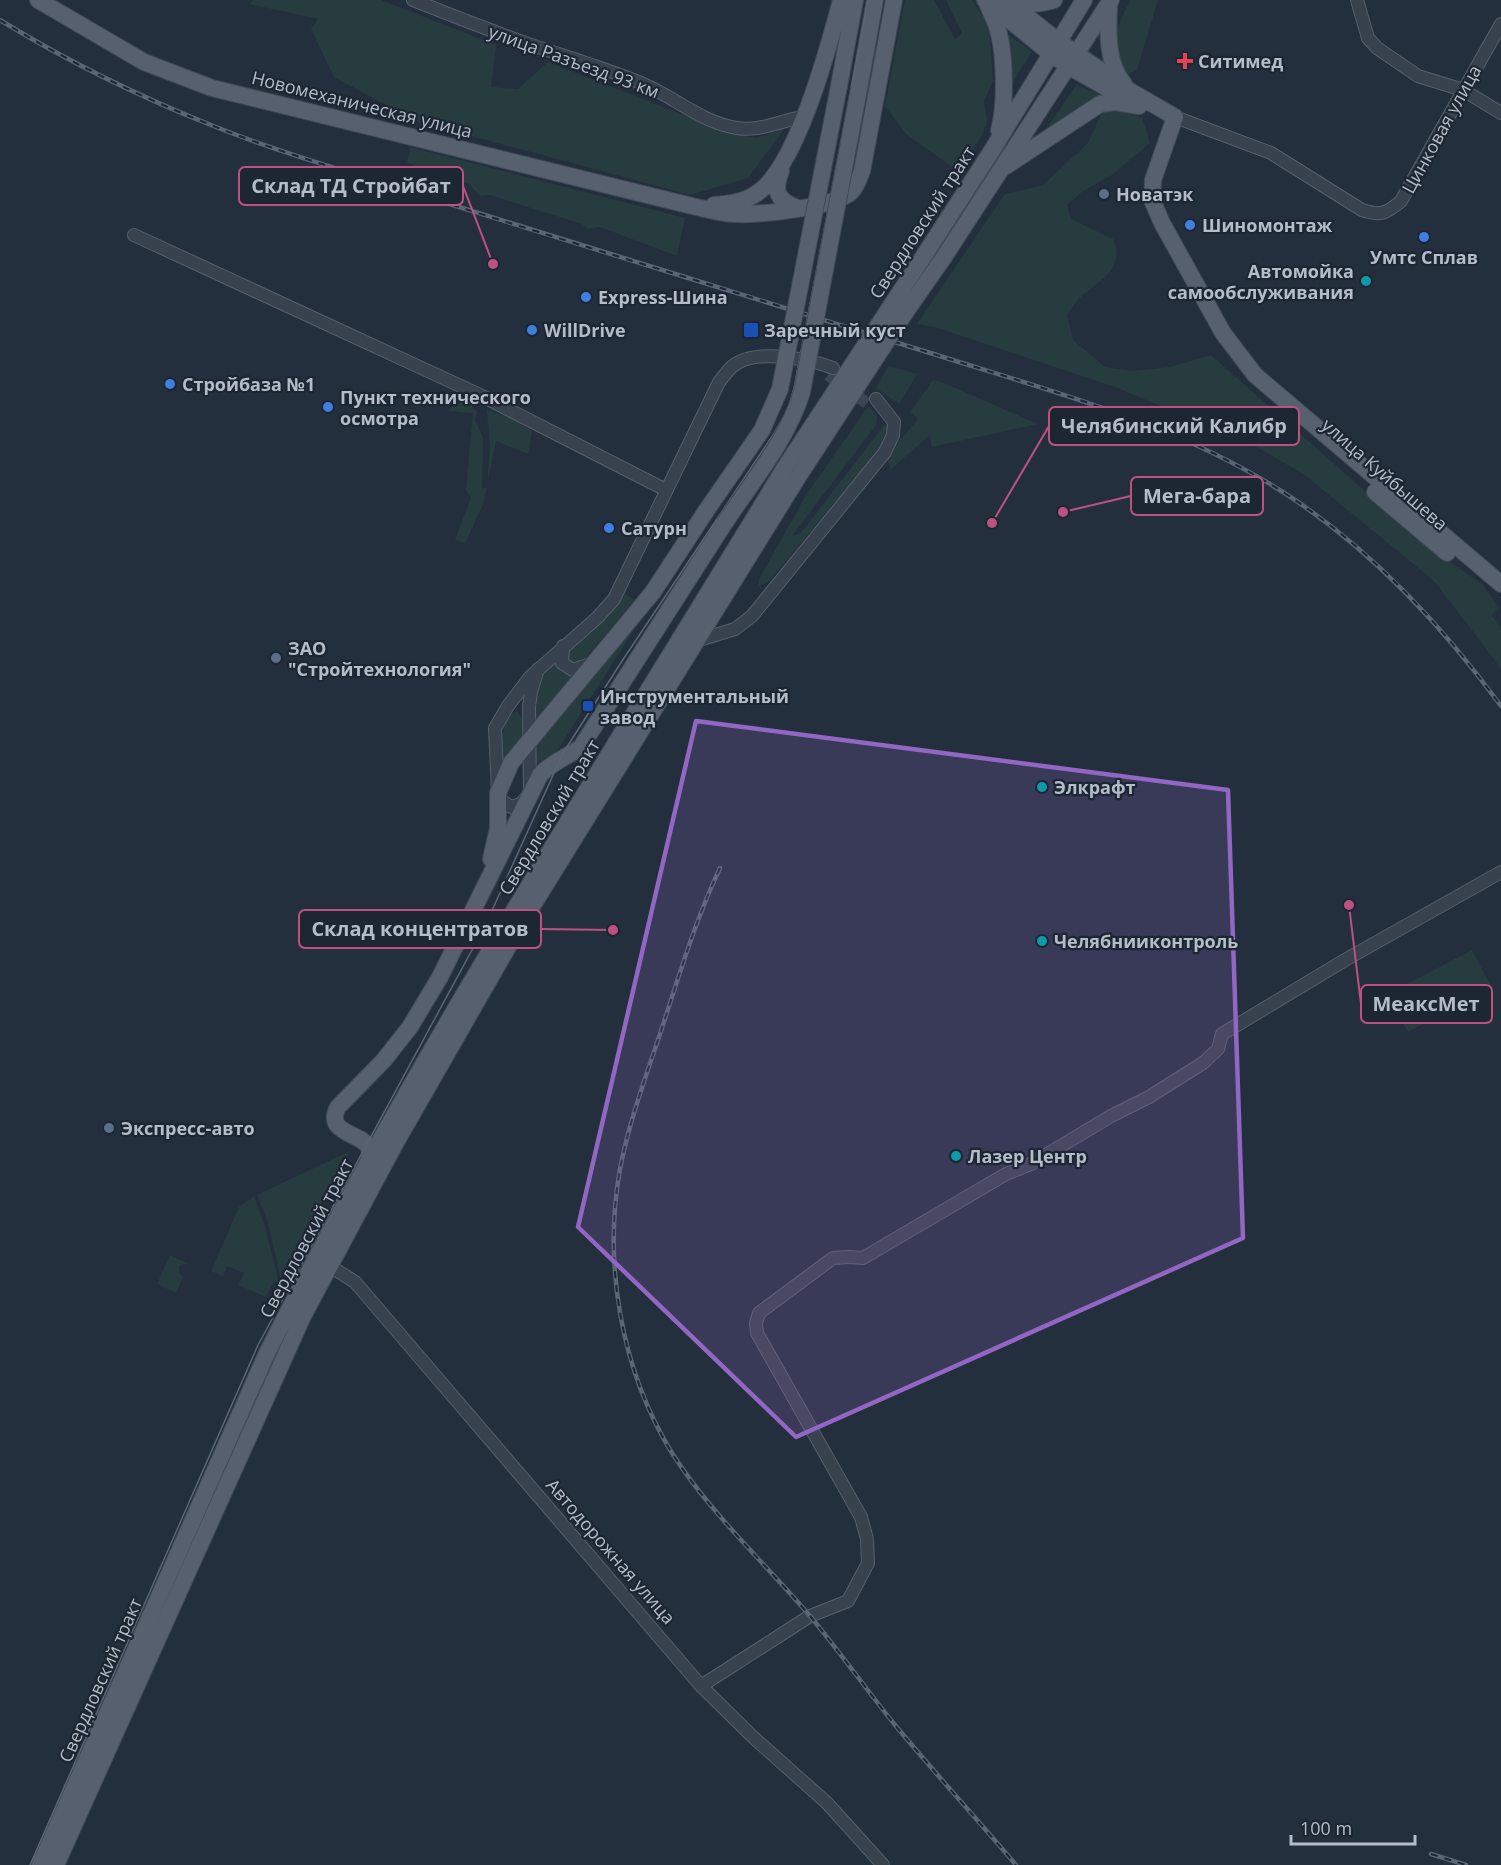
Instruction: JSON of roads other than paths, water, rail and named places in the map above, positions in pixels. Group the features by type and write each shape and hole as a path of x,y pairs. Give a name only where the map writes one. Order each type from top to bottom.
{"main road":[{"name":"Новомеханическая улица","path":"38,0 144,62 212,88 692,206"},
{"path":"797,208 783,202 776,184 825,61 841,0"},
{"path":"481,894 495,847 498,828 498,793 506,772 529,734 653,592 762,430 780,389 855,0"},
{"path":"369,1161 369,1149 363,1141 338,1126 335,1112 392,1051 410,1028 440,978 530,793 545,770 581,747 786,430 796,411 802,392 875,0"},
{"path":"692,206 733,214 755,214 833,202 850,193 856,186 862,171 894,0"},
{"path":"1006,0 1054,47"},
{"path":"1024,0 1042,3 1054,0"},
{"name":"Свердловский тракт","path":"56,1865 303,1316 324,1262 369,1161 506,926 791,473 1084,0"},
{"path":"986,1 1139,106"},
{"path":"986,1 1000,35 1004,91 1002,120 991,152"},
{"path":"1110,2 1108,39 1117,75 1129,91"},
{"name":"Свердловский тракт","path":"40,1865 267,1353 395,1144 520,926 696,641 791,473 944,257 1110,2"},
{"path":"1072,59 1129,91 1171,119"},
{"path":"998,172 1100,104 1115,102 1139,106 1171,119"},
{"name":"улица Куйбышева","path":"1171,119 1151,162 1147,179 1146,191 1151,212 1222,342 1239,368 1264,396 1501,584"},
{"path":"692,206 722,205 755,195 785,162"},
{"name":"улица Куйбышева","path":"1349,463 1408,521 1501,597"},
{"path":"363,1141 374,1138 388,1128"}],"street":[{"name":"улица Разъезд 93 км","path":"412,0 640,83 662,92 702,115 734,128 764,127 787,119 804,117"},
{"path":"1358,0 1368,38 1377,48 1418,76 1463,90 1501,112"},
{"name":"Цинковая улица","path":"1171,119 1195,125 1271,153 1362,210 1374,214 1389,212 1401,201 1501,24"},
{"path":"134,235 480,395 666,490"},
{"path":"538,669 531,692 530,793 521,804 511,807 505,804 498,793 495,728 521,688 538,669 598,617 614,599 719,382 730,368 747,359 766,357 818,363 830,372"},
{"path":"696,641 735,629 752,616 885,452 893,435 894,422 874,402"},
{"path":"563,646 562,663 566,667 573,670 594,662"},
{"path":"501,717 510,711 521,711 525,715 529,734"},
{"path":"701,1686 810,1616 848,1601 858,1586 868,1563 867,1539 861,1517 757,1334 756,1323 759,1313 833,1258 862,1258 1006,1174 1031,1164 1111,1116 1149,1097 1203,1063 1218,1050 1222,1034 1335,966 1501,872"},
{"name":"Автодорожная улица","path":"324,1262 355,1282 701,1686 754,1738 827,1803 883,1865"}],"tunnel":[{"path":"828,375 871,406"}],"tram line":[{"path":"30,1865 258,1345 485,926 563,753 788,409 794,388 868,0"}],"railway":[{"path":"0,20 51,50 130,90 211,125 268,146 1066,395 1157,428 1201,447 1286,494 1347,539 1376,564 1454,646 1501,706"},
{"path":"720,868 681,969 638,1099 620,1169 615,1205 614,1242 620,1316 629,1352 654,1421 687,1475 720,1517 810,1616 895,1725 1016,1865"},
{"path":"1431,1854 1466,1865"}],"place":[{"name":"Ситимед","path":"1185,61"},
{"name":"Новатэк","path":"1104,194"},
{"name":"Шиномонтаж","path":"1190,225"},
{"name":"Умтс Сплав","path":"1424,237"},
{"name":"Склад ТД Стройбат","path":"493,264"},
{"name":"Автомойка самообслуживания","path":"1366,281"},
{"name":"Express-Шина","path":"586,297"},
{"name":"WillDrive","path":"532,330"},
{"name":"Заречный куст","path":"751,330"},
{"name":"Стройбаза №1","path":"170,384"},
{"name":"Пункт технического осмотра","path":"328,407"},
{"name":"Мега-бара","path":"1063,512"},
{"name":"Челябинский Калибр","path":"992,523"},
{"name":"Сатурн","path":"609,528"},
{"name":"ЗАО \"Стройтехнология\"","path":"276,658"},
{"name":"Инструментальный завод","path":"588,706"},
{"name":"Элкрафт","path":"1042,787"},
{"name":"МеаксМет","path":"1349,905"},
{"name":"Склад концентратов","path":"613,930"},
{"name":"Челябнииконтроль","path":"1042,941"},
{"name":"Экспресс-авто","path":"109,1128"},
{"name":"Лазер Центр","path":"956,1156"}]}
